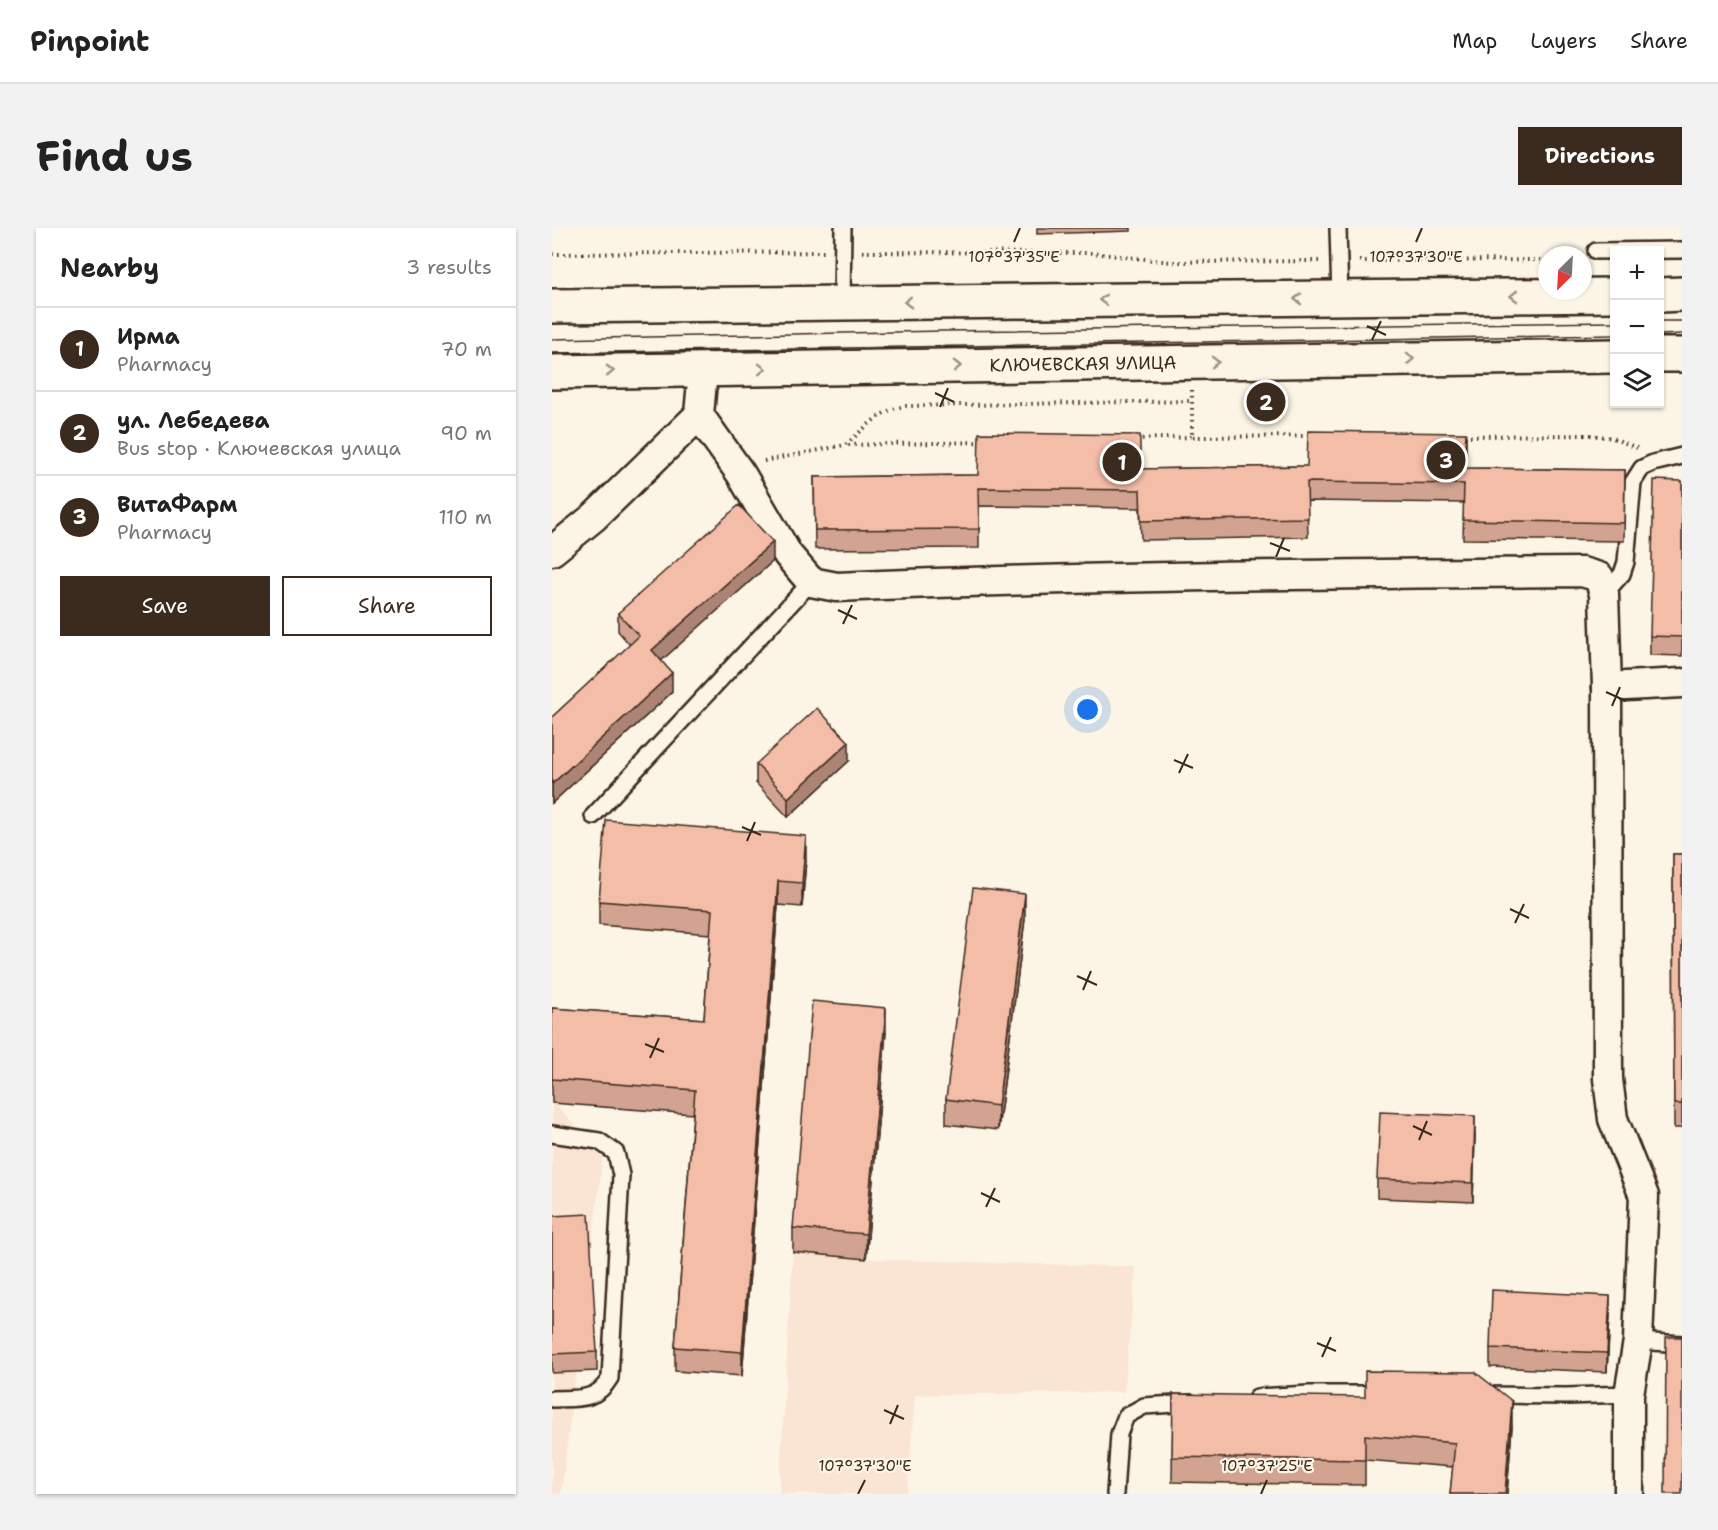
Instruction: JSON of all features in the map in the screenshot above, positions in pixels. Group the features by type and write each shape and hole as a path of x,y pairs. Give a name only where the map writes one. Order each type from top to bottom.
{"main road":[{"path":"1664,294 1682,294"},
{"path":"552,306 1610,295"},
{"path":"1664,355 1682,355"},
{"name":"КЛЮЧЕВСКАЯ УЛИЦА","path":"552,372 1610,356"}],"street":[{"path":"703,370 699,415 741,474 788,555 812,582 837,586 1191,576 1582,572 1599,577 1604,594 1607,687 1608,1079 1613,1119 1644,1196 1638,1341 1629,1394 1629,1494"},
{"path":"552,551 594,517 699,415"},
{"path":"1607,687 1682,683"}],"lane":[{"path":"842,303 843,228"},
{"path":"1338,228 1340,299"},
{"path":"1596,250 1682,250"},
{"path":"1604,594 1622,574 1626,562 1633,482 1642,468 1682,456"},
{"path":"593,816 812,582"},
{"path":"552,1134 599,1141 616,1153 621,1175 610,1378 604,1389 592,1397 552,1399"},
{"path":"1638,1341 1682,1344"},
{"path":"1246,1398 1308,1394 1404,1394"},
{"path":"1471,1395 1629,1394"},
{"path":"1114,1494 1119,1434 1126,1416 1144,1406 1201,1402"}],"path":[{"path":"552,254 1092,253 1171,262 1538,260"},
{"path":"1188,261 1190,299"},
{"path":"1191,362 1192,437"},
{"path":"845,445 892,407 1193,401"},
{"path":"1462,436 1590,435 1613,438 1635,446 1653,463"},
{"path":"1133,439 1322,436"},
{"path":"741,474 768,459 845,445 989,442"}],"shaded area":[{"path":"552,1100 603,1156 561,1494 552,1494"},
{"path":"793,1252 867,1259 1136,1267 1124,1392 915,1395 907,1494 779,1494"}],"building":[{"path":"1308,431 1466,433 1464,468 1625,470 1624,523 1463,520 1464,484 1307,482 1308,518 1141,521 1140,490 978,488 979,529 815,530 814,477 978,475 979,433 1140,435 1140,469 1307,466"},
{"path":"1654,480 1682,481 1682,637 1650,636"},
{"path":"739,505 773,542 652,650 672,673 552,784 552,717 639,636 618,613"},
{"path":"817,708 849,742 788,798 756,764"},
{"path":"606,820 806,836 802,883 778,881 742,1352 675,1347 695,1090 552,1079 552,1008 704,1019 712,910 599,901"},
{"path":"1673,854 1682,854 1682,1104 1674,1104"},
{"path":"973,888 1025,894 998,1106 946,1099"},
{"path":"812,1001 886,1008 866,1234 793,1228"},
{"path":"1380,1112 1475,1116 1473,1183 1377,1179"},
{"path":"589,1214 597,1352 552,1354 552,1216"},
{"path":"1492,1290 1610,1296 1607,1353 1490,1348"},
{"path":"1666,1337 1682,1337 1682,1494 1665,1494"},
{"path":"1365,1371 1475,1372 1512,1401 1505,1494 1450,1494 1455,1443 1365,1435 1365,1460 1172,1457 1173,1394 1365,1397"}],"tram line":[{"path":"1664,321 1682,321"},
{"path":"552,339 1610,322"},
{"path":"1664,335 1682,334"},
{"path":"552,353 1610,335"}],"place":[{"name":"ул. Лебедева","path":"1266,402"},
{"name":"ВитаФарм","path":"1446,460"},
{"name":"Ирма","path":"1122,462"}]}
